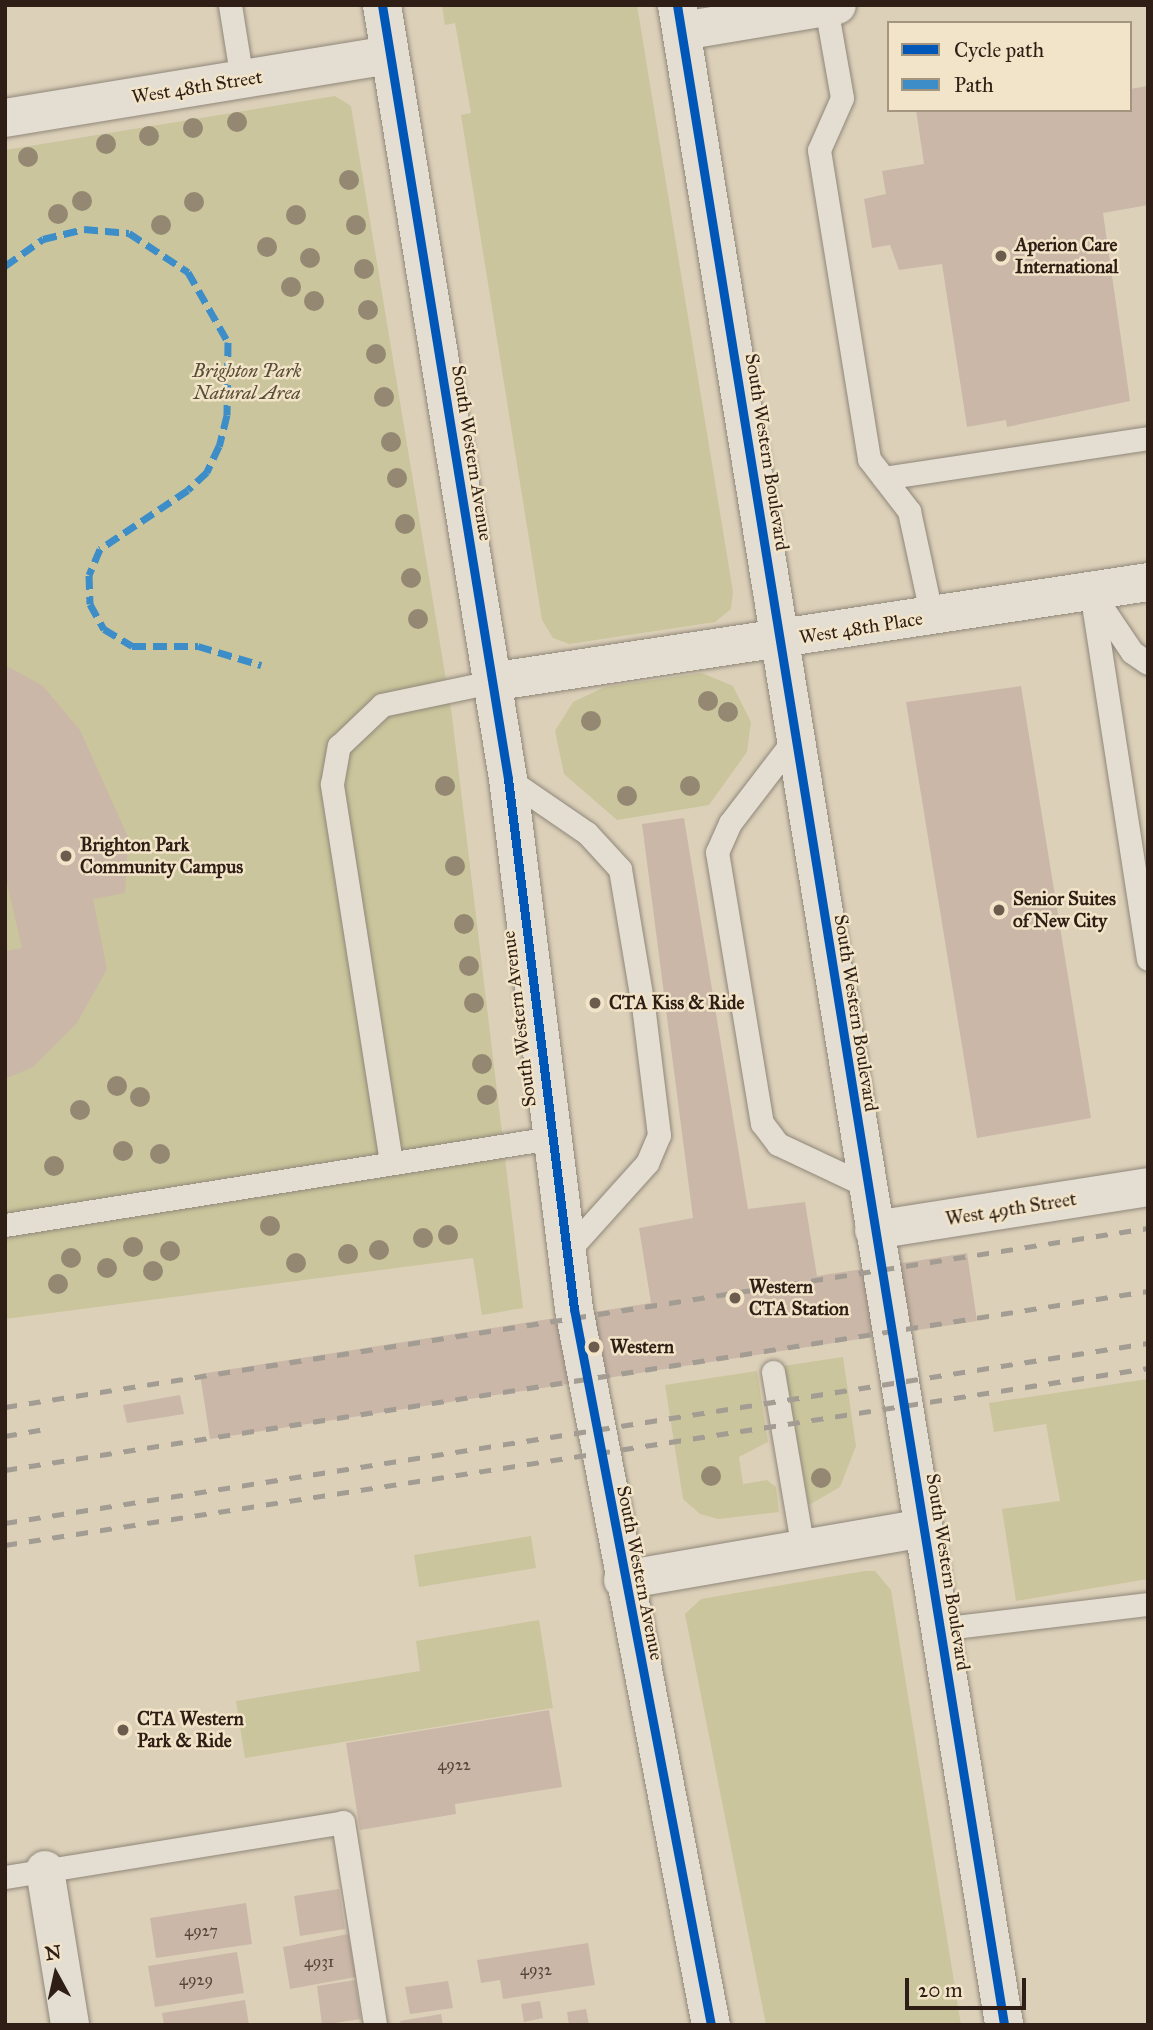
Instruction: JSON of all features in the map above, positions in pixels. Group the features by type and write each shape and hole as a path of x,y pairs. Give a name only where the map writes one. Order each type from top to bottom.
{"street":[{"name":"South Western Avenue","path":"382,5 508,779 566,1253 623,1580 711,2025"},
{"path":"679,18 831,6"},
{"name":"South Western Boulevard","path":"679,18 796,737 865,1185 1004,2025"},
{"name":"West 48th Street","path":"5,118 389,55"},
{"name":"West 48th Place","path":"491,682 780,641 1148,582"},
{"name":"West 49th Street","path":"874,1230 1148,1187"},
{"path":"623,1580 923,1528"},
{"path":"45,1870 70,2025"}],"lane":[{"path":"230,5 242,79"},
{"path":"831,6 842,98 819,150 869,459 909,511 932,617"},
{"path":"884,478 1148,438"},
{"path":"1091,591 1132,652 1148,663"},
{"path":"1091,591 1148,959"},
{"path":"391,1162 332,784 340,746 382,705 491,682"},
{"path":"796,737 730,824 717,852 761,1123 778,1144 865,1185"},
{"path":"508,779 587,833 620,869 646,1027 659,1135 647,1163 566,1253"},
{"path":"5,1225 551,1138"},
{"path":"773,1372 803,1549"},
{"path":"938,1629 1148,1604"},
{"path":"5,1877 343,1822 375,2025"}],"green space":[{"path":"442,5 637,5 733,592 731,609 715,622 569,644 553,638 542,620 461,115 471,113 455,23 445,25"},
{"name":"Brighton Park Natural Area","path":"335,96 351,106 452,716 523,1308 482,1315 473,1258 5,1319 5,150"},
{"path":"702,673 733,686 751,722 747,752 709,805 617,820 564,774 555,731 573,702 605,687"},
{"path":"843,1357 856,1446 840,1487 809,1505 783,1366"},
{"path":"757,1371 768,1442 739,1457 743,1484 767,1480 776,1487 779,1512 718,1519 700,1514 683,1499 665,1385"},
{"path":"1148,1379 1148,1579 1016,1601 1002,1509 1060,1501 1046,1424 994,1432 989,1403"},
{"path":"531,1536 536,1568 419,1587 414,1555"},
{"path":"875,1571 891,1590 961,2025 766,2025 685,1614 701,1599"},
{"path":"539,1620 553,1708 245,1758 236,1701 420,1671 416,1641"}],"building":[{"name":"Aperion Care International","path":"1148,86 1148,205 1103,213 1130,401 1007,427 1006,420 967,427 942,264 899,270 890,245 872,248 864,199 886,194 882,171 924,164 916,112 1132,112 1132,89"},
{"name":"Brighton Park Community Campus","path":"5,665 43,686 80,730 128,837 125,893 93,899 107,969 77,1023 33,1067 5,1079 5,951 22,948 5,875"},
{"name":"Senior Suites of New City","path":"1021,686 1091,1118 977,1138 906,702"},
{"path":"684,818 748,1209 805,1202 817,1276 967,1253 977,1321 210,1439 200,1374 651,1303 639,1228 693,1218 642,824"},
{"path":"180,1395 184,1414 127,1423 123,1405"},
{"path":"549,1710 562,1787 455,1804 456,1814 360,1830 346,1743"},
{"path":"339,1889 345,1929 300,1936 294,1896"},
{"path":"246,1903 252,1944 156,1958 150,1918"},
{"path":"348,1934 356,1977 290,1989 283,1947"},
{"path":"588,1943 595,1985 503,1999 500,1980 481,1983 477,1960"},
{"path":"237,1952 244,1993 155,2007 148,1966"},
{"path":"355,1980 361,2019 322,2025 317,1986"},
{"path":"448,1981 453,2008 410,2014 405,1987"},
{"path":"245,2000 249,2025 164,2025 162,2013"},
{"path":"540,2001 543,2018 524,2022 521,2004"},
{"path":"586,2009 589,2025 569,2025 567,2012"},
{"path":"441,2014 443,2025 401,2025 400,2021"}],"railway":[{"path":"5,1407 1148,1228"},
{"path":"5,1470 1148,1291"},
{"path":"5,1523 1148,1343"},
{"path":"5,1545 1148,1368"},
{"path":"5,1436 40,1430"}],"marked path":[{"path":"5,266 43,239 84,229 129,233 188,272 228,342 227,415 219,446 207,472 188,490 100,549 89,575 90,604 104,629 132,646 198,646 261,665"}],"cycle path":[{"path":"382,5 508,779 574,1309 711,2025"},
{"path":"677,5 1004,2025"}],"place":[{"name":"Aperion Care International","path":"1001,256"},
{"name":"Brighton Park Community Campus","path":"66,856"},
{"name":"Senior Suites of New City","path":"999,910"},
{"name":"CTA Kiss & Ride","path":"595,1003"},
{"name":"Western CTA Station","path":"735,1298"},
{"name":"Western","path":"594,1347"},
{"name":"CTA Western Park & Ride","path":"123,1730"}]}
